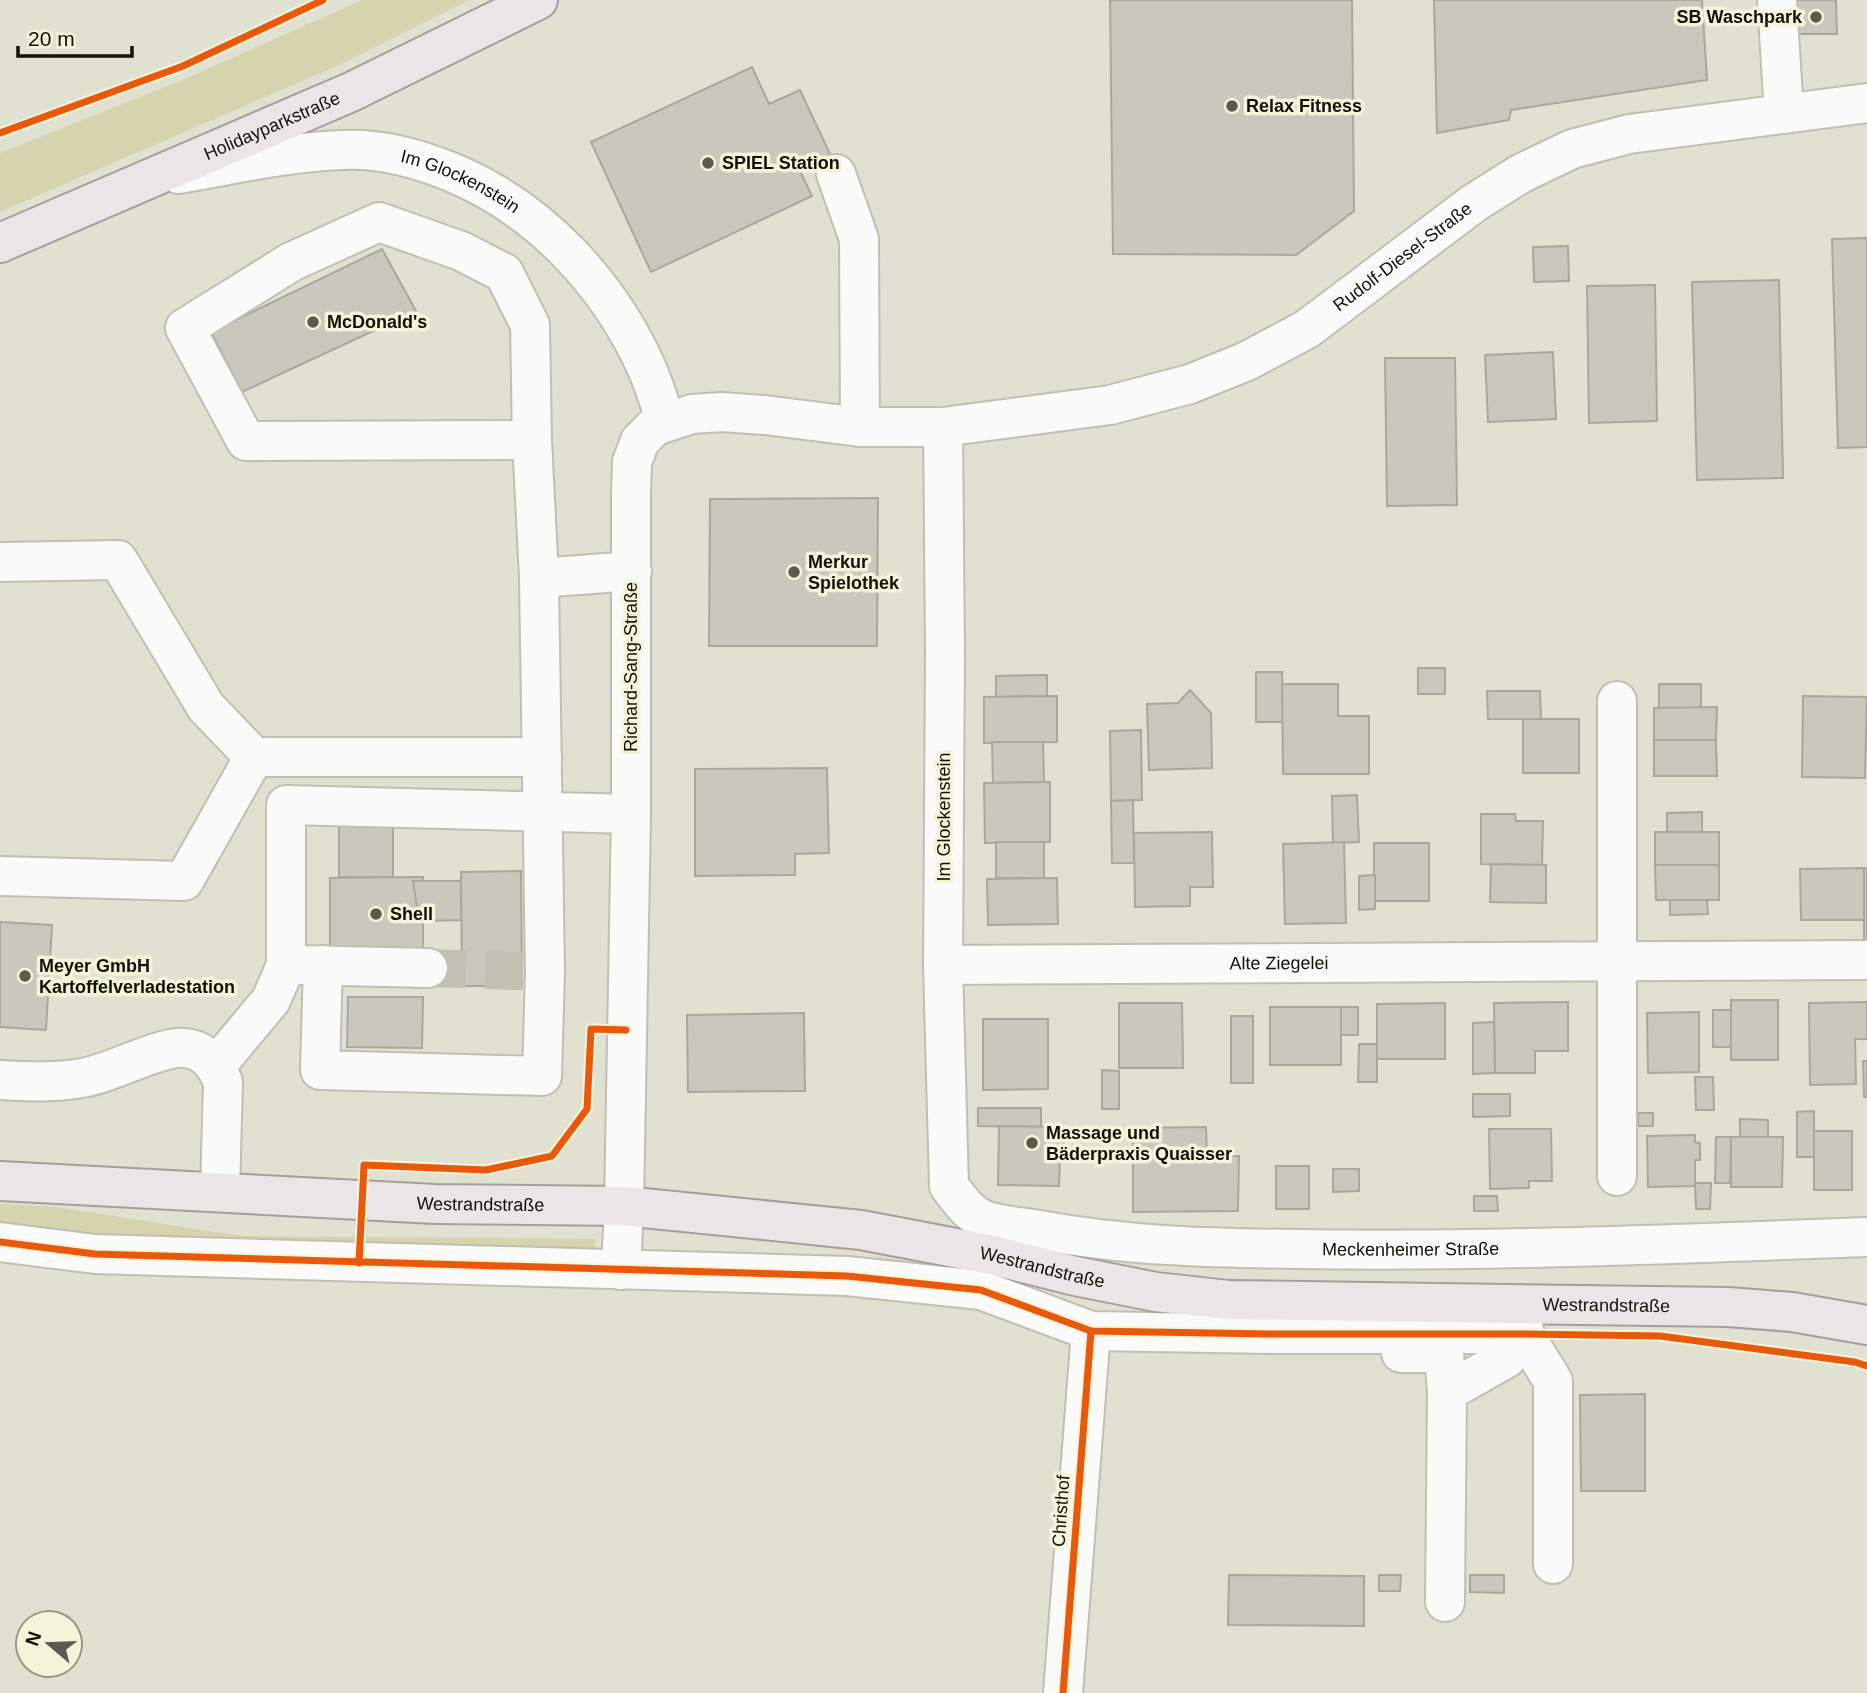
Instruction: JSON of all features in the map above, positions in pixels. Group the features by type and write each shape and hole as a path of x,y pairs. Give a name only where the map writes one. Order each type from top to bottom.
{"main road":[{"name":"Holidayparkstraße","path":"0,243 351,92 538,0"},
{"name":"Westrandstraße","path":"0,1181 435,1204 624,1206 861,1230 992,1255 1142,1290 1188,1297 1523,1319 1728,1307 1792,1312 1867,1325"}],"street":[{"path":"1777,0 1784,114"},
{"name":"Rudolf-Diesel-Straße","path":"943,427 1110,405 1190,384 1247,361 1307,329 1474,204 1520,174 1572,149 1629,134 1867,103"},
{"name":"Im Glockenstein","path":"142,180 343,149 383,152 430,163 464,177 535,220 569,252 600,290 629,335 647,370 666,421"},
{"path":"836,174 859,239 860,427"},
{"path":"532,440 246,441 185,328 291,262 379,222 461,251 504,273 530,325 539,578 543,811 545,972 542,1076 320,1070 286,805 543,811 631,814"},
{"name":"Richard-Sang-Straße","path":"621,1270 631,814 632,462 640,441 655,426 666,421 692,414 722,412 860,427 943,427"},
{"name":"Im Glockenstein","path":"943,427 943,965 949,1185 962,1204"},
{"path":"0,562 118,560 206,707 254,757 542,757"},
{"path":"539,578 632,571"},
{"path":"1617,701 1617,1177"},
{"path":"0,876 184,881 254,757"},
{"name":"Alte Ziegelei","path":"943,965 1867,960"},
{"path":"216,1066 271,1000 305,965 428,968"},
{"path":"0,1080 47,1083 88,1077 184,1047 202,1053 216,1066 223,1082 220,1192"},
{"name":"Meckenheimer Straße","path":"962,1204 974,1215 987,1221 1059,1234 1139,1245 1212,1248 1350,1250 1593,1246 1867,1237"},
{"path":"0,1242 95,1254 848,1276 981,1290 1091,1331 1269,1334 1523,1319"},
{"path":"1447,1392 1507,1359 1523,1319"},
{"path":"1523,1319 1553,1381 1553,1564"},
{"name":"Christhof","path":"1063,1693 1091,1331"},
{"path":"1141,1354 1444,1353 1447,1392 1445,1602"}],"green space":[{"path":"362,0 469,0 339,65 0,212 0,153 185,79"},
{"path":"0,1204 56,1207 241,1236 596,1239 594,1254 218,1250 0,1225"}],"building":[{"name":"Relax Fitness","path":"1110,0 1352,0 1354,211 1296,255 1113,254"},
{"path":"1434,0 1702,0 1707,80 1511,110 1509,120 1437,133"},
{"name":"SB Waschpark","path":"1795,0 1836,0 1837,34 1795,34"},
{"name":"SPIEL Station","path":"752,67 769,104 800,90 831,156 800,171 812,196 651,272 591,142"},
{"path":"1867,238 1867,447 1838,448 1832,239"},
{"path":"1568,246 1569,281 1534,282 1533,247"},
{"name":"McDonald's","path":"382,249 416,311 242,392 211,332"},
{"path":"1779,280 1783,478 1697,480 1692,282"},
{"path":"1655,285 1657,421 1589,423 1587,286"},
{"path":"1553,352 1556,419 1488,422 1485,355"},
{"path":"1385,358 1455,358 1457,505 1387,506"},
{"name":"Merkur Spielothek","path":"878,498 877,646 709,646 710,499"},
{"path":"1418,668 1445,668 1445,694 1418,694"},
{"path":"1256,672 1282,672 1283,722 1256,722"},
{"path":"1047,675 1047,696 996,697 996,676"},
{"path":"1282,684 1338,684 1338,716 1369,716 1369,774 1283,774"},
{"path":"1659,684 1701,684 1701,708 1659,708"},
{"path":"1190,690 1211,713 1212,768 1149,770 1147,704 1178,703"},
{"path":"1487,691 1540,691 1541,719 1488,719"},
{"path":"1057,696 1057,742 984,743 984,697"},
{"path":"1803,696 1867,697 1865,778 1802,777"},
{"path":"1717,707 1716,740 1654,740 1654,708"},
{"path":"1523,719 1579,719 1579,773 1523,773"},
{"path":"1141,730 1142,800 1111,801 1110,731"},
{"path":"1654,740 1716,740 1717,776 1654,776"},
{"path":"992,742 1043,742 1044,782 993,783"},
{"path":"827,768 829,853 795,854 795,875 695,876 695,769"},
{"path":"1050,782 1050,842 985,843 984,783"},
{"path":"1357,795 1359,842 1333,843 1332,796"},
{"path":"1133,800 1134,863 1112,863 1111,801"},
{"path":"1702,812 1702,832 1667,832 1667,813"},
{"path":"1481,814 1515,814 1516,821 1543,821 1542,865 1481,864"},
{"path":"393,820 393,877 339,877 339,821"},
{"path":"1212,832 1213,887 1190,887 1190,906 1135,907 1134,833"},
{"path":"1655,832 1719,832 1719,865 1655,865"},
{"path":"996,842 1044,842 1044,878 996,878"},
{"path":"1344,842 1346,923 1285,924 1283,844"},
{"path":"1374,843 1429,843 1429,901 1374,901"},
{"path":"1491,864 1546,865 1546,903 1490,902"},
{"path":"1655,865 1719,865 1719,900 1656,900"},
{"path":"1864,868 1865,920 1801,920 1800,869"},
{"path":"1864,868 1867,868 1867,940 1864,940"},
{"path":"521,871 522,986 462,986 461,872"},
{"path":"1375,875 1375,909 1359,910 1359,876"},
{"name":"Shell","path":"423,877 423,949 330,950 330,878"},
{"path":"1057,878 1058,924 988,925 987,879"},
{"path":"413,881 461,881 461,920 419,921"},
{"path":"1670,900 1707,900 1708,914 1670,915"},
{"name":"Meyer GmbH Kartoffelverladestation","path":"0,922 52,925 46,1030 0,1027"},
{"path":"348,997 423,997 422,1048 347,1047"},
{"path":"1731,1000 1778,1000 1778,1060 1731,1060"},
{"path":"1568,1002 1568,1051 1535,1051 1535,1073 1495,1073 1494,1003"},
{"path":"1867,1002 1867,1039 1855,1039 1856,1084 1810,1085 1809,1003"},
{"path":"1119,1003 1182,1003 1183,1068 1119,1068"},
{"path":"1445,1003 1445,1059 1377,1059 1377,1004"},
{"path":"1270,1007 1341,1007 1341,1065 1270,1065"},
{"path":"1341,1007 1358,1007 1358,1035 1341,1035"},
{"path":"1713,1010 1731,1010 1731,1047 1713,1047"},
{"path":"1699,1012 1699,1072 1648,1073 1647,1013"},
{"path":"804,1013 805,1091 688,1092 687,1015"},
{"path":"1231,1016 1253,1016 1253,1083 1231,1083"},
{"path":"983,1019 1048,1019 1048,1089 983,1090"},
{"path":"1494,1022 1495,1073 1473,1074 1473,1023"},
{"path":"1359,1044 1377,1044 1377,1082 1358,1082"},
{"path":"1863,1061 1867,1061 1867,1097 1864,1097"},
{"path":"1102,1070 1119,1071 1119,1109 1102,1109"},
{"path":"1695,1077 1713,1077 1714,1110 1696,1110"},
{"path":"1473,1094 1510,1094 1510,1116 1473,1117"},
{"path":"978,1108 1041,1108 1041,1127 978,1126"},
{"path":"1814,1111 1814,1157 1797,1157 1797,1112"},
{"path":"1638,1113 1653,1113 1653,1126 1638,1126"},
{"path":"1740,1119 1768,1120 1768,1137 1740,1137"},
{"name":"Massage und Bäderpraxis Quaisser","path":"999,1126 1064,1127 1064,1160 1060,1159 1059,1186 998,1185"},
{"path":"1206,1127 1207,1156 1239,1156 1238,1211 1133,1212 1133,1128"},
{"path":"1489,1129 1551,1129 1552,1181 1529,1181 1529,1188 1490,1189"},
{"path":"1814,1131 1852,1131 1852,1190 1814,1190"},
{"path":"1695,1135 1695,1142 1700,1143 1700,1160 1695,1160 1695,1186 1648,1187 1647,1136"},
{"path":"1716,1137 1731,1137 1730,1183 1715,1183"},
{"path":"1731,1137 1783,1137 1782,1187 1731,1187"},
{"path":"1276,1166 1309,1166 1309,1209 1276,1209"},
{"path":"1333,1169 1359,1169 1359,1191 1333,1192"},
{"path":"1695,1183 1711,1183 1710,1209 1696,1209"},
{"path":"1474,1196 1497,1196 1498,1211 1474,1211"},
{"path":"1645,1394 1645,1491 1581,1491 1580,1395"},
{"path":"1229,1575 1364,1576 1364,1626 1228,1625"},
{"path":"1379,1575 1401,1575 1400,1591 1379,1591"},
{"path":"1470,1575 1504,1575 1504,1593 1470,1592"}],"tunnel":[{"path":"428,968 545,972"}],"cycle path":[{"path":"0,133 183,66 323,0"},
{"path":"359,1263 364,1165 486,1170 552,1156 587,1109 591,1029 626,1030"},
{"path":"0,1242 95,1254 847,1276 981,1290 1091,1331 1660,1336 1855,1362 1867,1366"},
{"path":"1063,1693 1091,1331"}],"place":[{"name":"SB Waschpark","path":"1816,17"},
{"name":"Relax Fitness","path":"1232,106"},
{"name":"SPIEL Station","path":"708,163"},
{"name":"McDonald's","path":"313,322"},
{"name":"Merkur Spielothek","path":"794,572"},
{"name":"Shell","path":"376,914"},
{"name":"Meyer GmbH Kartoffelverladestation","path":"25,976"},
{"name":"Massage und Bäderpraxis Quaisser","path":"1032,1143"}]}
